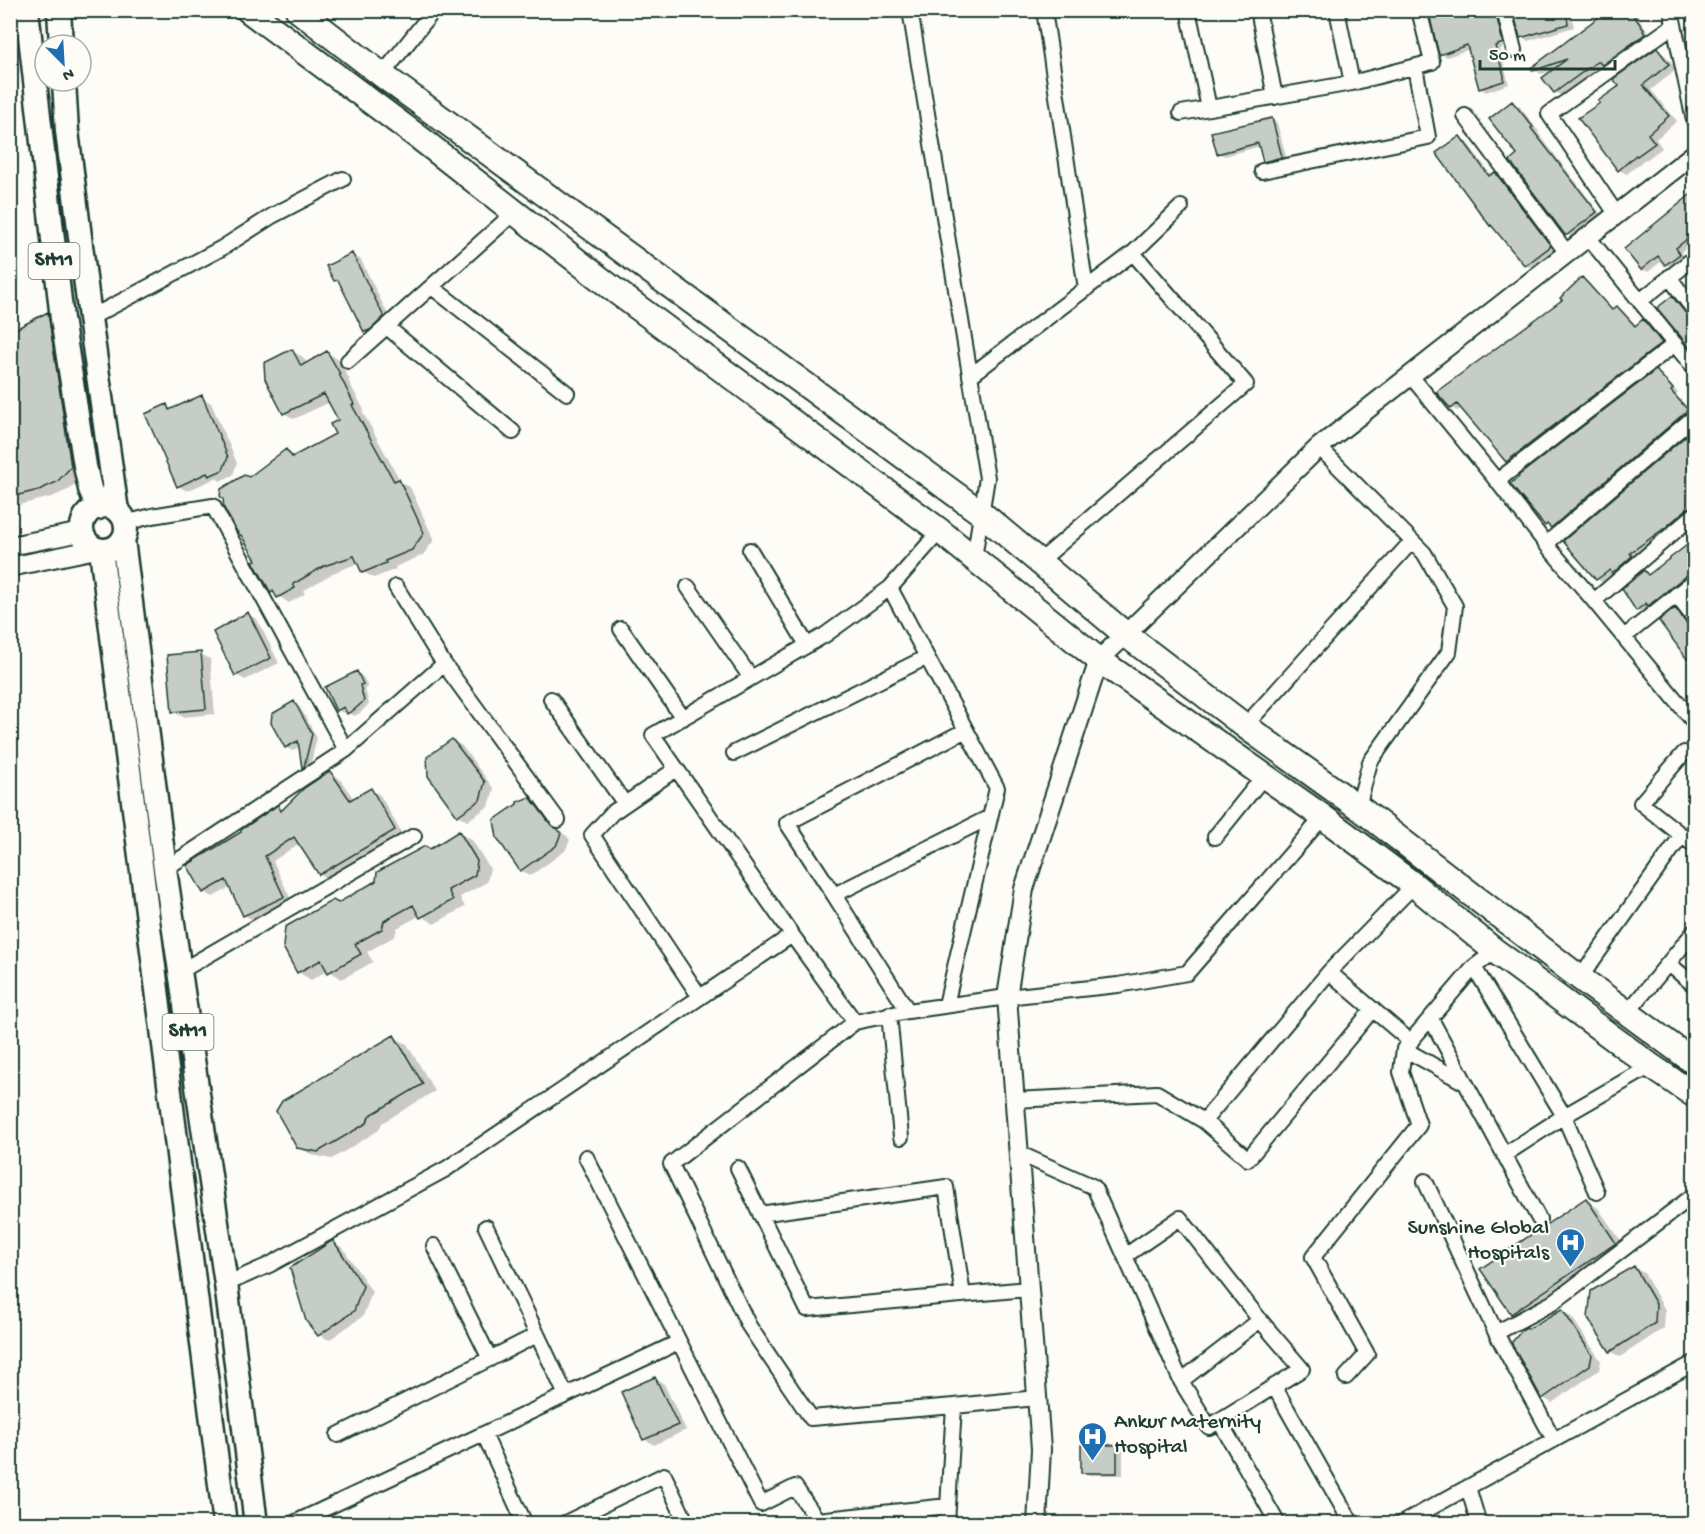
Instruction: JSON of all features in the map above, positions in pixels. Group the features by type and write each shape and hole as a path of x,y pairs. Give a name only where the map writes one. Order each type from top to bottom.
{"highway":[{"path":"248,10 421,139 617,292 940,531 1099,660 1323,817 1414,885 1495,951 1651,1066 1695,1095"},
{"path":"298,10 382,75 981,513 1125,634 1245,726 1358,807 1580,978 1695,1062"}],"main road":[{"name":"SH11","path":"27,10 62,319 85,466 90,489 116,520 179,972 226,1284 256,1524"},
{"path":"59,10 60,33"},
{"path":"65,93 67,131 116,520 113,548 93,544 84,520 92,510 116,520"},
{"name":"SH11","path":"93,544 225,1524"}],"street":[{"path":"382,75 434,10"},
{"path":"910,10 987,478 974,558"},
{"path":"1044,10 1086,289"},
{"path":"1188,10 1209,108"},
{"path":"1258,10 1275,97"},
{"path":"1337,10 1352,83"},
{"path":"1181,113 1352,83 1432,62 1419,10"},
{"path":"1504,10 1514,50"},
{"path":"1671,10 1695,121"},
{"path":"1617,215 1549,114 1674,25"},
{"path":"1262,171 1428,137 1415,67"},
{"path":"1465,116 1567,253"},
{"path":"1037,1524 1041,1449 1007,997 1024,889 1099,660 1319,447 1695,154"},
{"path":"90,318 222,248 272,216 343,179"},
{"path":"970,376 1133,253 1181,207"},
{"path":"348,361 515,212"},
{"path":"1588,237 1695,368"},
{"path":"1039,562 1246,384 1133,253"},
{"path":"1640,301 1695,258"},
{"path":"1669,277 1695,310"},
{"path":"432,287 567,393"},
{"path":"387,327 513,432"},
{"path":"1497,481 1675,344"},
{"path":"1410,375 1497,481 1545,544 1695,722"},
{"path":"1545,544 1695,417"},
{"path":"1319,447 1425,553 1455,606 1449,652 1370,762 1358,807"},
{"path":"116,520 213,506 346,750"},
{"path":"1594,601 1695,515"},
{"path":"855,1022 653,735 825,635 890,588 940,531"},
{"path":"1245,726 1412,541"},
{"path":"10,546 93,544"},
{"path":"10,567 93,544"},
{"path":"750,550 807,645"},
{"path":"1624,637 1695,581"},
{"path":"396,587 444,664 558,820"},
{"path":"688,587 752,678"},
{"path":"890,588 997,788 946,1005"},
{"path":"1677,595 1695,618"},
{"path":"621,629 683,718"},
{"path":"734,753 927,657"},
{"path":"165,869 346,750 444,664"},
{"path":"551,699 625,804"},
{"path":"908,1011 787,823 966,730"},
{"path":"1684,753 1641,803 1695,845"},
{"path":"676,769 612,813 592,835 700,997"},
{"path":"1215,837 1264,776"},
{"path":"834,895 990,817"},
{"path":"1037,1398 811,1418 749,1326 670,1164 855,1022 946,1005 1118,985 1187,973 1323,817"},
{"path":"1580,978 1682,835"},
{"path":"179,972 414,836"},
{"path":"1204,1121 1329,972 1414,885"},
{"path":"1628,1012 1695,932"},
{"path":"226,1284 269,1265 446,1169 792,935"},
{"path":"1346,1377 1367,1354 1313,1257 1419,1125 1401,1072 1408,1046 1474,967 1495,951"},
{"path":"1669,964 1695,985"},
{"path":"1474,967 1564,1116 1597,1192"},
{"path":"1329,972 1373,1009 1408,1046 1466,1083"},
{"path":"1014,1100 1157,1093 1204,1121 1248,1159 1373,1009"},
{"path":"889,1014 901,1137"},
{"path":"1431,1019 1539,1219"},
{"path":"1504,1155 1564,1116 1651,1066"},
{"path":"1018,1152 1094,1187 1181,1381 1209,1427 1302,1369 1260,1320 1180,1218 1125,1256"},
{"path":"586,1157 761,1504 795,1487 818,1522 948,1506"},
{"path":"738,1168 807,1309 1028,1289"},
{"path":"1425,1181 1496,1333 1554,1440"},
{"path":"760,1214 946,1187 963,1295"},
{"path":"1496,1333 1552,1303 1695,1195"},
{"path":"486,1227 566,1395"},
{"path":"434,1246 490,1359"},
{"path":"1181,1381 1260,1320"},
{"path":"338,1435 537,1335"},
{"path":"292,1524 679,1342"},
{"path":"1401,1524 1554,1440 1693,1369"},
{"path":"1274,1386 1352,1524"},
{"path":"947,1524 954,1406"},
{"path":"1220,1420 1278,1524"},
{"path":"484,1434 525,1524"},
{"path":"563,1524 664,1475 687,1524"},
{"path":"1468,1487 1479,1524"}],"shaded area":[{"path":"1694,24 1694,73 1687,25"}],"building":[{"path":"1428,10 1495,10 1503,43 1495,46 1504,81 1479,89 1467,45 1439,55"},
{"path":"1513,10 1566,10 1568,24 1520,38"},
{"path":"1608,10 1630,10 1645,34 1602,65 1598,61 1554,93 1542,78 1567,59 1533,71 1531,68"},
{"path":"1657,48 1669,64 1643,85 1669,116 1648,134 1655,143 1636,155 1618,171 1578,118 1619,86 1613,79"},
{"path":"1512,101 1597,212 1567,235 1510,161 1517,155 1489,119"},
{"path":"1272,118 1282,157 1263,162 1258,143 1217,154 1211,132"},
{"path":"1460,136 1489,176 1495,172 1551,246 1525,266 1490,226 1436,153"},
{"path":"1695,191 1695,233 1676,248 1680,254 1665,265 1658,256 1641,270 1624,249"},
{"path":"352,253 384,317 370,330 364,332 338,280 334,281 326,266"},
{"path":"1582,277 1612,310 1617,306 1635,326 1643,319 1662,343 1506,462 1457,404 1451,409 1436,392 1562,300 1560,298"},
{"path":"1672,296 1687,315 1695,319 1695,354 1657,308"},
{"path":"48,312 71,467 57,482 39,490 10,497 10,332"},
{"path":"292,349 301,366 327,351 354,404 352,405 394,481 399,479 424,533 412,550 385,561 386,563 362,573 354,556 324,566 293,584 295,588 277,598 273,591 271,593 253,561 256,560 239,535 220,496 221,489 244,475 249,477 286,449 292,457 335,434 330,424 338,420 324,394 283,414 265,379 264,363"},
{"path":"1656,370 1688,410 1551,528 1547,524 1545,526 1510,484"},
{"path":"202,395 228,457 223,470 209,476 207,473 177,487 145,414 167,404 169,410"},
{"path":"1695,428 1695,506 1688,508 1630,553 1632,556 1612,574 1610,570 1596,580 1563,541"},
{"path":"1695,539 1695,572 1688,574 1648,606 1646,603 1636,611 1622,589 1644,570 1648,575"},
{"path":"1675,608 1687,624 1695,627 1695,670 1659,621"},
{"path":"248,612 271,658 235,676 213,632"},
{"path":"201,652 206,709 172,712 167,655"},
{"path":"357,671 363,684 360,685 364,701 347,714 344,707 336,711 325,687"},
{"path":"294,701 312,734 302,768 298,741 285,748 271,723 272,714"},
{"path":"452,739 485,782 480,800 457,816 428,776 427,757"},
{"path":"330,771 350,800 371,788 395,830 319,875 294,837 265,856 284,897 243,916 226,880 203,893 187,865 241,832 278,805 281,811 303,789"},
{"path":"530,797 551,825 561,833 556,846 520,871 497,838 494,820 517,802"},
{"path":"459,831 477,861 475,875 448,890 453,900 420,918 413,905 384,921 382,929 355,944 361,954 328,973 321,960 297,973 283,947 285,927 333,900 338,903 376,881 377,872 425,846 430,849"},
{"path":"394,1035 423,1084 369,1116 367,1123 318,1152 297,1148 276,1111 282,1101"},
{"path":"1586,1198 1616,1243 1511,1314 1480,1269"},
{"path":"333,1240 363,1286 354,1311 318,1336 306,1321 290,1268"},
{"path":"1634,1266 1656,1304 1655,1323 1610,1352 1588,1318 1591,1291"},
{"path":"1562,1309 1592,1355 1590,1365 1542,1399 1512,1342 1523,1329 1527,1327 1528,1329"},
{"path":"655,1377 678,1425 643,1440 621,1392"},
{"path":"1081,1445 1117,1445 1117,1473 1081,1473"}],"place":[{"name":"Sunshine Global Hospitals","path":"1570,1268"},
{"name":"Ankur Maternity Hospital","path":"1093,1462"}]}
